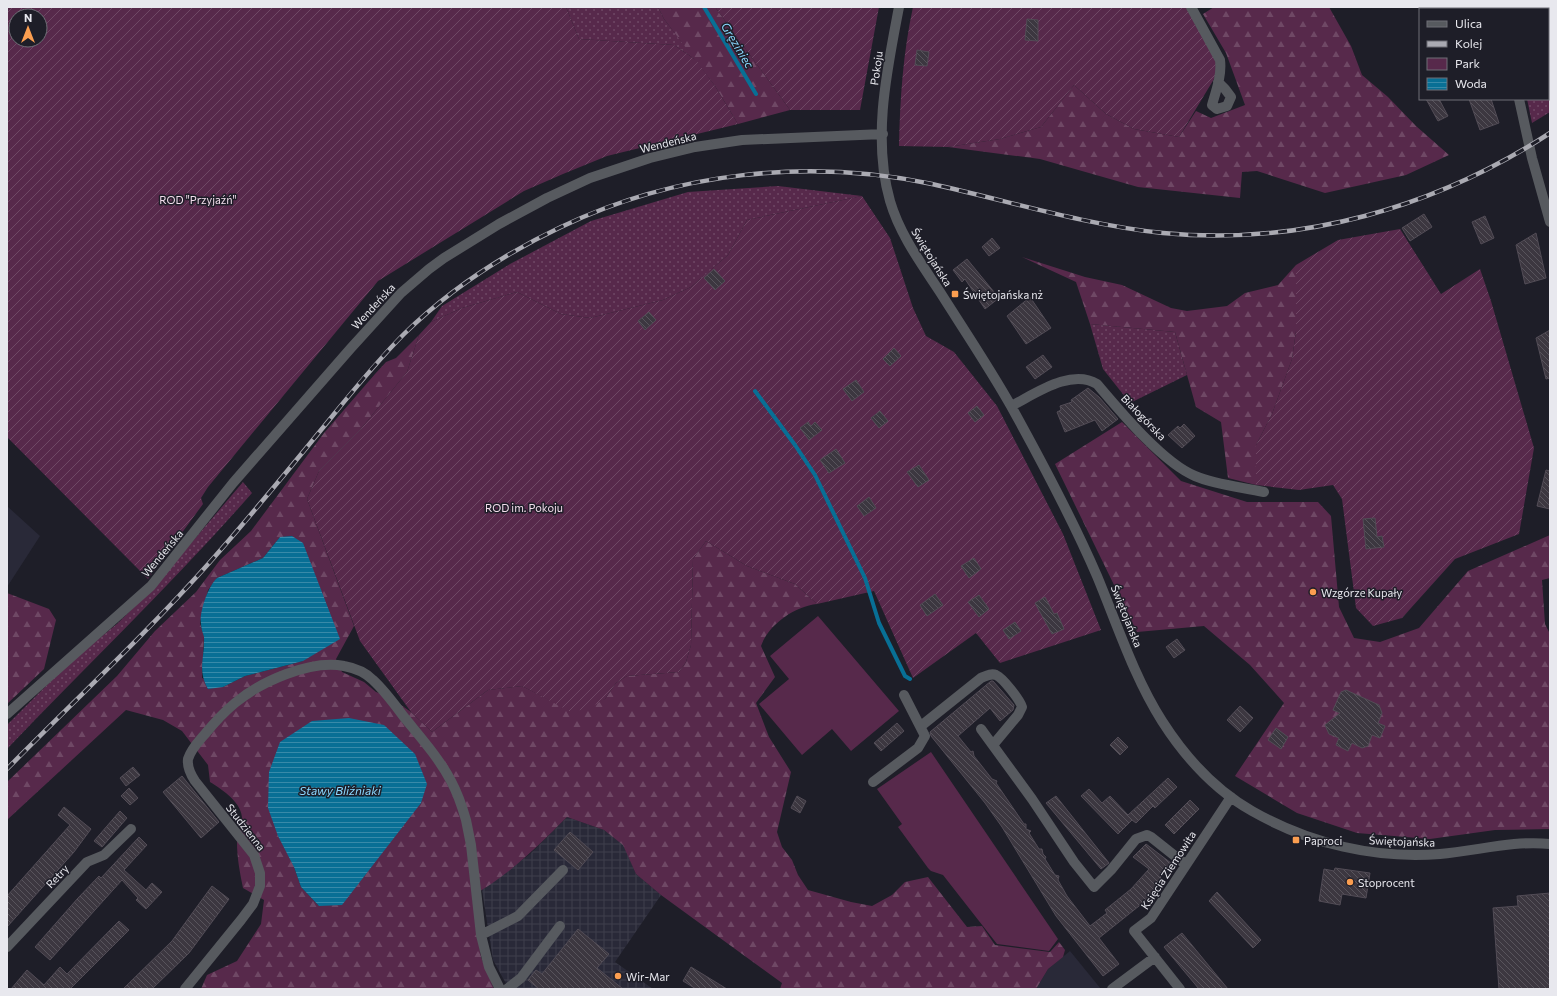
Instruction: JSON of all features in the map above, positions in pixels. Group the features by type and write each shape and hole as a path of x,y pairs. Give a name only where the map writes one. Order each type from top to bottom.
{"street":[{"name":"Pokoju","path":"883,134 887,69 899,7"},
{"path":"1191,7 1220,60 1222,69 1218,82"},
{"path":"1518,100 1532,158 1550,222"},
{"name":"Świętojańska","path":"883,134 888,190 902,230 1011,406 1063,504 1095,572 1146,693 1161,720 1180,747 1202,773 1231,797 1252,811 1305,836 1332,844 1380,854 1442,854 1508,845 1550,844"},
{"name":"Wendeńska","path":"7,714 151,586 233,483 351,348 401,293 444,258 499,224 547,198 590,178 650,158 695,147 742,140 883,134"},
{"name":"Białogórska","path":"1011,406 1068,380 1080,378 1089,379 1097,384 1153,445 1189,474 1206,480 1264,492"},
{"name":"Studzienna","path":"185,989 253,904 260,886 260,873 254,855 195,781 188,767 188,759 199,741 223,714 247,694 262,685 288,674 314,667 342,665 364,673 385,693 437,759 460,800 471,845 481,935"},
{"path":"921,726 981,678 987,675 995,675 1000,678 1019,700 1022,707 1018,715 993,746"},
{"path":"873,782 922,744 925,736 904,695"},
{"path":"981,730 1032,799 1074,862 1094,887 1111,870 1136,839 1142,836 1151,837 1185,864"},
{"name":"Księcia Ziemowita","path":"1180,989 1134,931 1151,918 1185,864 1231,797"},
{"name":"Retry","path":"7,948 87,862 104,855 130,829"},
{"path":"500,989 489,967 481,935 518,916 563,870"},
{"path":"507,989 521,978 560,926"},
{"path":"1112,989 1155,958"}],"shaded area":[{"path":"7,506 40,536 7,587"},
{"path":"567,817 604,830 624,845 636,874 661,895 615,962 653,989 509,989 493,960 482,890 530,854"},
{"path":"1070,951 1101,989 1036,989 1048,969"}],"green space":[{"name":"ROD \"Przyjaźń\"","path":"7,7 566,7 579,39 674,45 696,60 715,86 738,124 607,156 524,191 378,281 208,487 201,498 203,504 148,579 7,437"},
{"path":"566,7 658,7 664,19 696,60 674,45 579,39"},
{"path":"658,7 715,7 790,110 738,124 715,86 664,19"},
{"path":"715,7 879,7 860,110 790,110"},
{"path":"913,7 1186,7 1216,60 1217,74 1179,137 1134,129 1106,114 1074,85 1041,127 1000,139 948,147 899,146 903,76"},
{"path":"1214,7 1329,7 1351,46 1362,75 1388,97 1416,126 1449,155 1406,175 1325,193 1257,171 1242,172 1240,198 1138,187 1040,159 948,147 1000,139 1041,127 1074,85 1106,114 1134,129 1179,137 1196,111 1211,118 1245,105 1226,53 1203,14"},
{"path":"1550,37 1550,112 1532,123 1527,100 1549,100"},
{"path":"778,186 862,196 747,220 728,255 691,287 663,300 590,318 561,314 517,292 462,308 431,322 442,306 510,264 591,221 688,192"},
{"name":"ROD im. Pokoju","path":"862,196 890,238 913,308 926,336 954,352 997,406 1063,534 1101,630 1000,663 976,633 913,678 874,591 817,604 795,584 747,566 706,541 693,559 691,645 686,662 679,672 627,676 616,683 605,699 589,708 571,712 522,686 488,690 432,732 411,712 360,641 307,499 319,471 360,430 407,372 419,335 431,322 462,308 517,292 561,314 590,318 663,300 691,287 728,255 747,220"},
{"path":"1400,229 1441,294 1480,269 1491,301 1534,448 1519,534 1455,559 1402,618 1373,626 1356,608 1342,499 1333,485 1299,490 1256,485 1256,445 1272,414 1292,359 1296,331 1296,265 1338,240"},
{"path":"1022,257 1085,277 1122,285 1171,308 1187,311 1227,306 1245,293 1278,285 1296,265 1296,331 1292,359 1272,414 1256,445 1256,485 1228,478 1221,422 1196,407 1175,332 1090,324 1076,282"},
{"path":"1090,324 1175,332 1187,375 1130,403 1103,369"},
{"path":"419,335 407,372 360,430 319,471 307,499 354,626 336,659 342,672 364,682 376,692 388,696 411,712 432,732 488,690 522,686 571,711 605,699 616,683 627,676 679,672 686,662 691,645 693,559 706,541 747,566 795,584 817,604 800,608 783,618 765,638 761,646 775,677 756,703 769,737 791,772 777,832 782,847 792,860 798,875 808,890 851,902 872,906 892,895 905,882 928,877 967,927 982,926 995,945 1050,952 1059,942 1065,950 1063,957 1048,969 1036,989 780,989 782,983 661,895 636,874 623,845 604,830 567,817 510,870 472,896 481,957 494,989 201,989 207,975 237,961 261,924 264,900 243,888 237,848 237,840 242,824 240,810 237,804 227,794 210,782 208,765 182,731 163,720 126,710 7,820 7,782 117,676 155,631 196,592 220,560 251,531 324,433 386,362 396,358","holes":["280,537 303,661 245,676 223,687 202,678 204,636 200,623 208,590 217,578 263,558","294,867 319,906 301,887"]},
{"path":"1122,422 1181,481 1247,502 1318,502 1331,516 1339,607 1354,638 1380,642 1419,628 1468,571 1550,535 1550,578 1542,580 1545,624 1550,634 1550,829 1495,830 1430,839 1357,833 1297,813 1235,776 1284,703 1250,665 1204,626 1137,632 1055,464"},
{"path":"243,482 252,493 162,591 7,749 7,725 69,663 118,623 152,589"},
{"path":"7,593 49,609 56,620 44,669 7,704"},
{"path":"818,616 899,711 851,751 832,729 802,755 759,704 789,679 770,656"},
{"path":"931,752 1058,939 1049,951 997,944 943,875 931,871 928,868 898,827 902,824 877,789"}],"water":[{"path":"292,536 303,543 340,639 303,661 245,676 223,687 208,689 202,669 204,637 201,628 201,613 210,587 217,578 263,558 280,537"},
{"name":"Stawy Bliźniaki","path":"349,718 384,725 415,754 427,784 421,803 342,905 319,906 301,887 294,867 278,836 268,808 269,772 280,742 312,721"}],"building":[{"path":"1027,19 1038,20 1038,41 1025,40"},
{"path":"917,50 929,52 927,66 915,65"},
{"path":"1427,100 1440,100 1448,116 1438,121"},
{"path":"1469,100 1491,100 1499,123 1480,130"},
{"path":"1424,214 1432,227 1410,241 1402,228"},
{"path":"1485,216 1494,238 1481,244 1472,222"},
{"path":"1536,233 1546,278 1525,284 1516,245"},
{"path":"992,238 1000,248 989,256 982,247"},
{"path":"967,259 999,298 985,309 965,279 962,282 953,270"},
{"path":"714,269 725,281 715,290 704,278"},
{"path":"1030,297 1051,328 1026,344 1007,316"},
{"path":"649,312 656,320 645,330 638,321"},
{"path":"1550,330 1550,378 1546,379 1536,338"},
{"path":"894,348 901,356 890,366 883,359"},
{"path":"1043,355 1052,367 1035,379 1026,367"},
{"path":"856,380 864,392 852,401 843,389"},
{"path":"1088,388 1099,397 1118,419 1102,431 1095,420 1065,432 1057,412 1061,410 1060,406 1072,402 1071,400"},
{"path":"977,406 984,415 975,422 968,413"},
{"path":"880,411 888,421 879,428 871,418"},
{"path":"808,422 811,426 815,422 822,430 809,440 800,428"},
{"path":"1184,424 1195,436 1182,448 1168,435 1178,426 1180,428"},
{"path":"836,449 845,463 829,473 820,460"},
{"path":"919,465 929,480 918,487 907,472"},
{"path":"1546,470 1550,471 1550,509 1537,506"},
{"path":"869,497 876,508 864,516 857,506"},
{"path":"1375,518 1377,537 1382,536 1384,547 1366,549 1363,519"},
{"path":"974,558 981,569 969,578 961,566"},
{"path":"935,594 943,605 927,616 920,605"},
{"path":"979,595 989,609 979,617 968,602"},
{"path":"1045,597 1054,614 1057,613 1064,629 1052,634 1035,603"},
{"path":"1015,622 1021,631 1009,639 1003,630"},
{"path":"1177,639 1185,650 1174,658 1166,647"},
{"path":"991,681 993,681 1014,705 1013,710 1000,721 990,708 958,736 971,752 973,751 974,756 992,779 997,781 996,783 1024,824 1026,824 1026,829 1031,831 1029,833 1039,849 1042,849 1043,854 1046,857 1045,859 1055,875 1059,876 1058,880 1067,896 1090,926 1107,913 1105,910 1131,889 1149,869 1133,857 1146,844 1171,863 1160,877 1162,879 1144,902 1099,938 1119,964 1103,976 1056,916 1002,827 985,803 931,736 930,732"},
{"path":"1346,690 1379,705 1382,713 1378,723 1385,726 1380,738 1372,735 1368,746 1362,748 1352,743 1348,751 1336,745 1339,738 1329,734 1325,725 1340,713 1333,710 1341,692"},
{"path":"1240,706 1253,718 1240,732 1227,720"},
{"path":"897,723 904,731 881,751 874,743"},
{"path":"1276,728 1288,737 1281,749 1268,740"},
{"path":"1118,737 1128,747 1120,755 1110,745"},
{"path":"133,767 140,775 126,786 120,778"},
{"path":"182,776 219,822 201,838 163,792"},
{"path":"1168,778 1177,787 1155,808 1153,806 1136,823 1132,820 1118,834 1081,796 1089,789 1102,803 1110,796 1128,815"},
{"path":"129,788 138,798 130,805 121,796"},
{"path":"797,796 806,801 800,813 791,808"},
{"path":"1056,796 1109,863 1101,869 1046,803"},
{"path":"1190,800 1199,809 1174,834 1165,825"},
{"path":"64,807 91,829 74,852 7,927 7,896 70,825 58,815"},
{"path":"120,811 127,818 102,847 94,841"},
{"path":"570,832 593,852 578,870 554,850"},
{"path":"139,837 147,845 124,870 146,890 152,883 162,892 146,909 136,900 138,898 122,880 50,960 35,947 78,898 99,876 101,878"},
{"path":"1335,868 1370,873 1366,898 1342,894 1340,905 1319,901 1324,869 1334,871"},
{"path":"212,886 229,899 189,953 152,989 123,989 172,941"},
{"path":"1217,892 1261,940 1253,948 1209,901"},
{"path":"1550,893 1550,989 1499,989 1493,908 1518,906 1517,896"},
{"path":"119,921 129,930 70,989 11,989 27,970 44,985 60,967 67,974"},
{"path":"578,929 609,954 597,968 623,989 539,989 528,980 536,970 542,974"},
{"path":"1182,933 1228,989 1199,989 1164,947"},
{"path":"691,967 727,989 696,989 683,981"}],"waterway":[{"name":"Gręziniec","path":"704,7 756,94"},
{"path":"755,391 815,475 865,578 879,623 905,676 910,679"}],"railway":[{"path":"7,769 136,641 186,589 252,513 351,393 393,345 421,318 458,288 498,261 561,227 605,208 650,193 696,182 743,175 790,172 838,172 885,176 932,184 1047,212 1134,229 1163,233 1214,236 1265,233 1315,227 1365,216 1413,201 1460,182 1506,159 1550,133"}],"place":[{"name":"Świętojańska nż","path":"955,294"},
{"name":"Wzgórze Kupały","path":"1313,592"},
{"name":"Paproci","path":"1296,840"},
{"name":"Stoprocent","path":"1350,882"},
{"name":"Wir-Mar","path":"618,976"}]}
